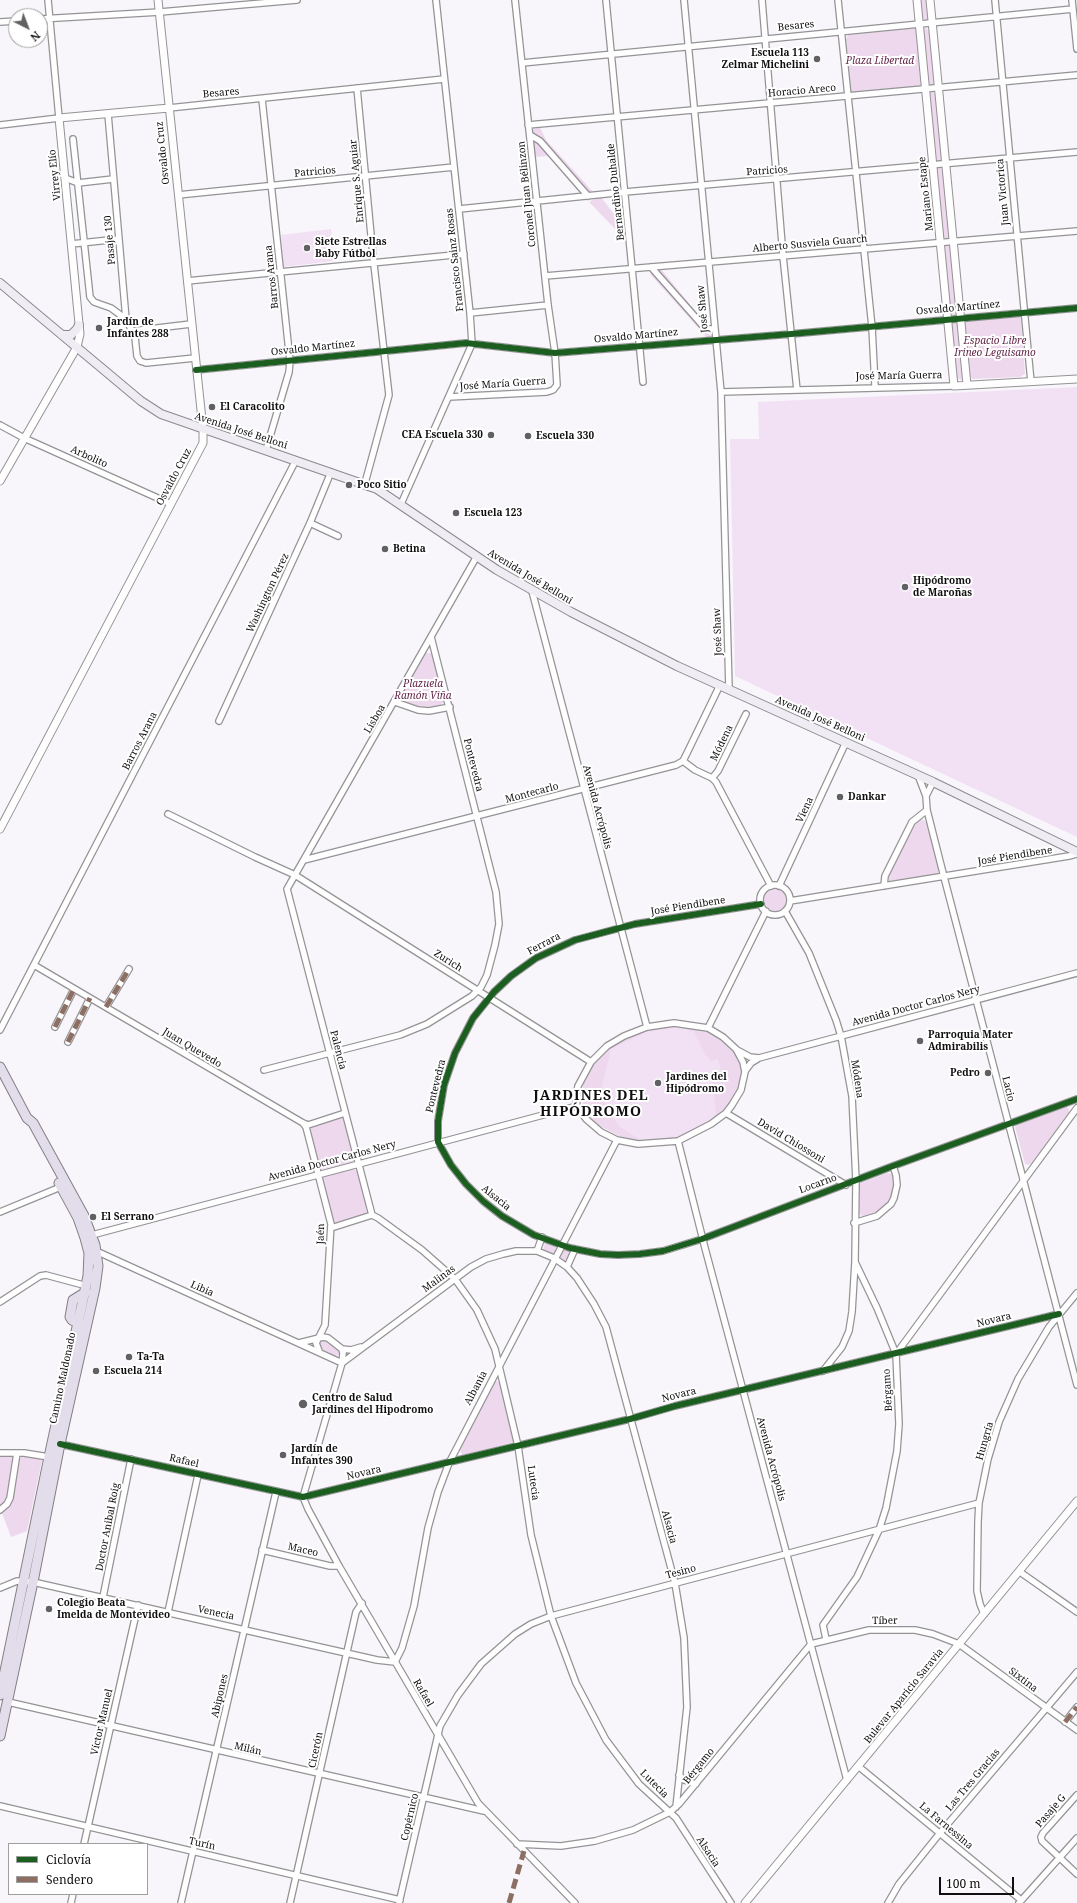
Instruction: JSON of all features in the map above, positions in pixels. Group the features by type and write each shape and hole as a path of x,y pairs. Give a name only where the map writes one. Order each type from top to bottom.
{"main road":[{"name":"Avenida José Belloni","path":"0,283 153,410 203,429 365,483 401,504 476,556 532,591 671,663 933,782 1077,853"},
{"path":"62,335 67,336 75,332 79,325"},
{"name":"Camino Maldonado","path":"0,1068 27,1118 33,1123 78,1218 88,1246 89,1266 86,1289"},
{"name":"Camino Maldonado","path":"0,1736 8,1702 49,1457 82,1326 97,1278 96,1251 92,1235 84,1216 64,1186"},
{"path":"82,1326 70,1317 74,1300 86,1289"},
{"name":"Camino Maldonado","path":"0,1695 29,1581 60,1444 82,1326"}],"street":[{"name":"Virrey Elío","path":"48,0 80,334 77,348"},
{"name":"Osvaldo Cruz","path":"0,829 201,449 203,429 158,0"},
{"path":"50,18 160,12 297,0"},
{"name":"Francisco Sainz Rosas","path":"401,504 472,344 464,254 436,0"},
{"name":"Coronel Juan Bélinzon","path":"515,0 548,305 555,353 557,385"},
{"name":"Bernardino Duhalde","path":"606,0 644,382"},
{"name":"José Shaw","path":"684,0 721,392 729,689"},
{"path":"762,0 776,179 797,390"},
{"path":"838,0 872,327 875,386"},
{"name":"Mariano Estape","path":"917,0 954,386"},
{"path":"930,0 967,385"},
{"name":"Juan Victorica","path":"995,0 1031,382"},
{"path":"1072,0 1077,49"},
{"name":"Besares","path":"522,63 1073,9"},
{"name":"Horacio Areco","path":"528,125 1077,75"},
{"name":"Besares","path":"0,125 444,79"},
{"name":"Enrique S. Aguiar","path":"357,88 388,401 365,483"},
{"name":"Barros Arana","path":"262,99 290,361 289,372 266,450"},
{"name":"Pasaje 130","path":"108,114 126,319 135,336 137,356 140,361 146,363 195,358"},
{"path":"530,135 540,141 588,196"},
{"path":"73,140 91,300 111,308 126,319"},
{"name":"Patricios","path":"459,209 625,192 1077,152"},
{"name":"Patricios","path":"178,195 454,167"},
{"path":"65,178 78,183 113,179"},
{"name":"Alberto Susviela Guarch","path":"545,276 1077,231"},
{"path":"71,244 119,239"},
{"path":"187,281 374,264 464,254"},
{"path":"651,267 704,327 707,329 714,329"},
{"path":"470,314 548,305"},
{"name":"Osvaldo Martínez","path":"196,370 466,343 555,353 791,334 960,317 1077,308"},
{"path":"132,331 191,324"},
{"path":"0,481 77,348"},
{"name":"José María Guerra","path":"721,392 875,386 954,386 1077,379"},
{"name":"José María Guerra","path":"449,397 547,392 552,390 557,385"},
{"name":"Arbolito","path":"0,425 24,438 171,504"},
{"name":"Barros Arana","path":"0,1030 296,460"},
{"name":"Washington Pérez","path":"219,721 310,523 331,472"},
{"path":"310,523 338,536"},
{"name":"Lisboa","path":"287,889 395,702 476,556"},
{"name":"Avenida Acrópolis","path":"532,591 619,928 647,1027"},
{"name":"Pontevedra","path":"430,637 450,707 496,892 498,924 490,965 478,990"},
{"path":"720,685 683,760 695,770 712,778 771,886"},
{"path":"395,702 418,710 429,711 450,707"},
{"name":"Módena","path":"712,778 718,771 746,714"},
{"name":"Viena","path":"779,886 846,742"},
{"name":"Montecarlo","path":"304,860 676,765 683,760"},
{"name":"Lacio","path":"918,775 926,796 927,810 944,877 1077,1385"},
{"path":"926,796 933,782"},
{"path":"884,886 885,876 912,822 927,810"},
{"name":"Zurich","path":"168,814 295,875 591,1062"},
{"name":"José Piendibene","path":"790,901 944,877 1077,853"},
{"path":"771,886 779,886 788,892 790,901 785,911 776,915 766,912 761,904 762,893 771,886"},
{"name":"Palencia","path":"287,889 372,1215"},
{"name":"José Piendibene","path":"619,928 761,904"},
{"name":"Módena","path":"785,911 809,953 834,1014 841,1036 852,1096 856,1181 854,1223 855,1262 852,1312 849,1331 838,1352 823,1371"},
{"path":"708,1028 766,912"},
{"name":"Ferrara","path":"489,997 511,976 544,953 575,940 619,928"},
{"name":"Juan Quevedo","path":"34,965 303,1123"},
{"path":"106,1007 129,969"},
{"name":"Avenida Doctor Carlos Nery","path":"745,1072 751,1063 759,1058 1077,973"},
{"path":"55,1027 74,989"},
{"path":"264,1070 400,1035 427,1024 449,1012 478,990"},
{"name":"Pontevedra","path":"438,1142 438,1121 444,1085 451,1062 468,1026 489,997"},
{"path":"68,1042 90,998"},
{"path":"736,1049 743,1062 745,1072 741,1090 726,1113 704,1129 678,1141 638,1144 617,1140 601,1132 586,1119 577,1106 576,1098 578,1086 591,1062 613,1042 647,1027 674,1023 708,1028 723,1037 736,1049 750,1057 759,1058"},
{"name":"Locarno","path":"561,1245 600,1254 640,1254 663,1251 702,1239 1077,1098"},
{"name":"Avenida Doctor Carlos Nery","path":"92,1235 577,1106"},
{"name":"Bérgamo","path":"826,1639 823,1625 857,1577 879,1530 886,1508 898,1451 899,1424 896,1354 1077,1108"},
{"path":"303,1123 308,1125 345,1113"},
{"name":"David Chiossoni","path":"726,1113 846,1185"},
{"name":"Jaén","path":"303,1123 306,1127 331,1228 325,1325 318,1338"},
{"name":"Albania","path":"395,1662 402,1648 414,1606 428,1528 448,1463 617,1140"},
{"name":"Avenida Acrópolis","path":"678,1141 702,1239 847,1780"},
{"name":"Alsacia","path":"438,1142 451,1165 466,1184 483,1201 510,1222 561,1245"},
{"path":"854,1223 877,1216 891,1204 897,1185 893,1166"},
{"path":"0,1212 64,1186"},
{"path":"331,1228 372,1215"},
{"name":"Lutecia","path":"372,1215 390,1225 422,1250 455,1279 477,1310 495,1349 499,1364 518,1446 532,1535 551,1616 576,1683 597,1725 629,1771 640,1784 670,1812"},
{"path":"537,1251 542,1237"},
{"path":"567,1267 575,1249"},
{"name":"Libia","path":"96,1251 342,1363"},
{"name":"Malinas","path":"342,1363 471,1267 503,1254 537,1251 554,1258"},
{"name":"Alsacia","path":"554,1258 567,1267 590,1296 602,1320 675,1583 684,1638 687,1707 676,1807"},
{"name":"Módena","path":"855,1262 877,1308 896,1354"},
{"path":"0,1302 40,1276 46,1275 86,1289"},
{"name":"Hungría","path":"984,1614 977,1591 979,1503 988,1459 1005,1408 1030,1357 1059,1314 1077,1293"},
{"name":"Novara","path":"303,1498 630,1419 675,1406 1059,1314"},
{"name":"Jaén","path":"325,1325 332,1340"},
{"path":"299,1343 323,1337 332,1340 342,1349 342,1363 303,1498"},
{"path":"318,1338 316,1343 318,1352"},
{"name":"Malinas","path":"342,1349 351,1350 363,1346"},
{"name":"Rafael","path":"60,1444 303,1498 340,1566 437,1735 484,1811 575,1903"},
{"path":"0,1453 17,1453 49,1457"},
{"path":"0,1510 7,1504 10,1498 17,1453"},
{"name":"Doctor Anibal Roig","path":"103,1597 130,1459"},
{"path":"168,1612 198,1475"},
{"name":"Abipones","path":"181,1903 276,1492"},
{"name":"Bulevar Aparicio Saravia","path":"746,1903 1077,1501"},
{"name":"Tesino","path":"437,1735 458,1695 481,1664 515,1634 531,1624 551,1616 979,1503"},
{"name":"Maceo","path":"262,1550 330,1566 340,1566"},
{"path":"1020,1572 1077,1612"},
{"path":"0,1588 17,1581 29,1581"},
{"name":"Venecia","path":"29,1581 395,1662"},
{"name":"Cicerón","path":"290,1903 356,1612 362,1603"},
{"name":"Víctor Manuel","path":"84,1843 138,1605"},
{"name":"Tíber","path":"811,1644 826,1639 869,1630 886,1629 921,1631 959,1644"},
{"name":"Bérgamo","path":"517,1844 561,1846 595,1841 642,1827 670,1812 696,1784 811,1644"},
{"name":"Sixtina","path":"959,1644 1077,1730"},
{"name":"Las Tres Gracias","path":"888,1903 899,1884 940,1833 1077,1672"},
{"name":"Milán","path":"8,1702 111,1727 484,1811"},
{"path":"1065,1722 1077,1708"},
{"name":"Copérnico","path":"400,1901 437,1735"},
{"name":"La Farnessina","path":"858,1766 940,1833 1020,1902"},
{"path":"680,1775 684,1780 696,1784"},
{"name":"Pasaje G","path":"1059,1857 1042,1841 1041,1837 1077,1795"},
{"name":"Turín","path":"0,1806 400,1901"},
{"name":"Alsacia","path":"670,1812 731,1903"},
{"path":"1020,1902 1077,1838"},
{"path":"1059,1857 1077,1874"}],"green space":[{"path":"920,0 926,0 928,18 926,20 922,18"},
{"path":"926,28 929,31 935,83 932,85 928,84 923,30"},
{"name":"Plaza Libertad","path":"917,29 922,84 920,86 853,93 851,91 846,39 848,35"},
{"path":"932,91 935,94 942,161 937,162 929,93"},
{"path":"540,127 546,140 595,194 582,195 548,156 534,157 532,132 533,129"},
{"path":"939,167 943,170 949,237 947,239 943,237 937,170"},
{"path":"601,197 626,230 627,242 624,242 619,233 590,203 590,201"},
{"path":"947,245 950,246 957,314 955,316 951,315 945,247"},
{"path":"660,268 707,325 711,325 711,338 708,339 651,275 650,271"},
{"name":"Espacio Libre Irineo Leguisamo","path":"1017,315 1021,319 1025,374 1020,377 972,379 969,374 965,320"},
{"path":"955,321 958,323 963,378 961,380 957,378 952,323"},
{"name":"Plazuela Ramón Viña","path":"424,653 431,653 433,657 444,698 443,703 437,707 420,708 402,701 400,698"},
{"path":"921,819 928,825 939,868 938,873 936,875 889,881 888,876 917,821"},
{"path":"776,887 781,888 787,894 787,904 781,910 776,911 771,910 765,904 764,899 765,894 771,888"},
{"name":"Jardines del Hipódromo","path":"679,1025 693,1026 708,1031 725,1041 740,1058 743,1072 739,1089 726,1110 707,1125 677,1139 645,1142 634,1141 619,1136 596,1124 587,1115 583,1106 582,1097 583,1085 587,1073 595,1062 614,1043 645,1030"},
{"path":"1066,1106 1069,1109 1069,1115 1034,1162 1028,1165 1025,1164 1015,1127 1018,1123"},
{"path":"343,1116 355,1161 322,1169 319,1165 310,1127"},
{"path":"353,1169 357,1171 362,1185 367,1213 366,1215 336,1223 333,1220 322,1178"},
{"path":"887,1173 892,1174 895,1180 894,1190 890,1201 881,1211 871,1217 863,1218 858,1211 859,1185"},
{"path":"545,1243 556,1247 555,1253 552,1254 543,1250"},
{"path":"565,1249 569,1250 570,1253 567,1260 564,1262 560,1258 562,1251"},
{"path":"319,1340 326,1340 336,1346 340,1351 340,1354 335,1356 318,1347"},
{"path":"497,1381 501,1384 514,1440 513,1442 462,1455 459,1448 494,1382"},
{"path":"13,1455 7,1498 0,1507 0,1456"},
{"path":"25,1455 42,1460 27,1531 11,1537 2,1513 12,1501 19,1459"}],"shaded area":[{"name":"Siete Estrellas Baby Fútbol","path":"331,229 334,261 283,267 281,235"},
{"name":"Hipódromo de Maroñas","path":"1077,387 1077,837 735,676 730,439 759,439 758,402"},
{"name":"Jardines del Hipódromo","path":"679,1027 686,1028 691,1032 694,1031 706,1057 708,1056 710,1061 718,1059 723,1077 712,1080 716,1114 714,1114 712,1120 705,1125 675,1137 642,1141 619,1126 606,1107 602,1086 611,1049 646,1032"}],"marked path":[{"path":"106,1007 129,969"},
{"path":"55,1027 74,989"},
{"path":"68,1042 90,998"},
{"path":"1065,1722 1077,1707"},
{"path":"509,1903 524,1851"}],"cycle path":[{"path":"196,370 466,343 555,353 791,334 1077,308"},
{"path":"761,904 635,924 575,940 536,958 511,976 494,992 473,1018 455,1053 444,1085 438,1121 438,1142 451,1165 466,1184 483,1201 502,1216 534,1235 570,1248 600,1254 618,1255 663,1251 702,1239 893,1166 1077,1099"},
{"path":"60,1444 303,1497 1059,1314"}],"place":[{"name":"Escuela 113 Zelmar Michelini","path":"817,59"},
{"name":"Siete Estrellas Baby Fútbol","path":"307,248"},
{"name":"Jardín de Infantes 288","path":"99,328"},
{"name":"El Caracolito","path":"212,407"},
{"name":"CEA Escuela 330","path":"491,435"},
{"name":"Escuela 330","path":"528,436"},
{"name":"Poco Sitio","path":"349,485"},
{"name":"Escuela 123","path":"456,513"},
{"name":"Betina","path":"385,549"},
{"name":"Hipódromo de Maroñas","path":"905,587"},
{"name":"Dankar","path":"840,797"},
{"name":"Parroquia Mater Admirabilis","path":"920,1041"},
{"name":"Pedro","path":"988,1073"},
{"name":"Jardines del Hipódromo","path":"658,1083"},
{"name":"El Serrano","path":"93,1217"},
{"name":"Ta-Ta","path":"129,1357"},
{"name":"Escuela 214","path":"96,1371"},
{"name":"Centro de Salud Jardines del Hipodromo","path":"303,1404"},
{"name":"Jardín de Infantes 390","path":"283,1455"},
{"name":"Colegio Beata Imelda de Montevideo","path":"49,1609"}],"district":[{"name":"JARDINES DEL HIPÓDROMO","path":"591,1104"}]}
